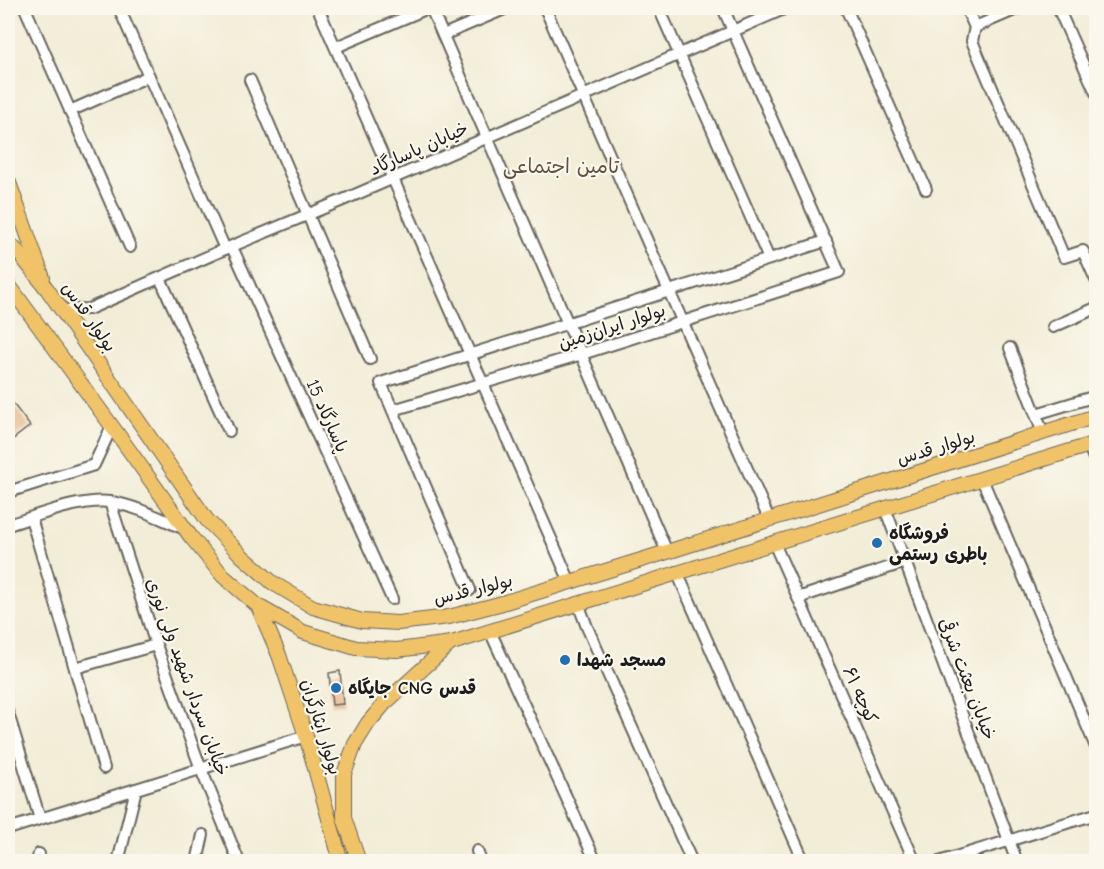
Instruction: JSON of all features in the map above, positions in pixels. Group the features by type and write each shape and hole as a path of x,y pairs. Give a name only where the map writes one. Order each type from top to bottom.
{"main road":[{"path":"8,180 47,288"},
{"name":"بولوار قدس","path":"8,242 47,288 207,520 242,556 273,583 313,607 362,621 398,623 449,617 499,604 1096,416"},
{"path":"8,284 186,530 223,576 258,606 303,632 356,648 397,650 452,643 1093,445"},
{"name":"بولوار ایثارگران","path":"258,606 279,654 306,736 341,861"},
{"name":"بولوار ایثارگران","path":"359,861 344,818 344,774 355,744 368,723 385,704 452,643"}],"street":[{"path":"25,8 130,247"},
{"name":"پاسارگاد 15","path":"119,8 392,599"},
{"path":"318,8 570,582"},
{"path":"336,47 430,8 668,552"},
{"path":"443,35 507,8"},
{"path":"545,8 769,519"},
{"path":"659,8 769,259"},
{"path":"723,8 826,241"},
{"name":"خیابان پاسارگاد","path":"62,310 88,309 786,8"},
{"path":"846,8 926,189"},
{"path":"966,8 975,27 972,41 1065,257 1083,251 1096,280"},
{"path":"975,27 1019,8"},
{"path":"1058,8 1096,93"},
{"path":"70,111 149,76"},
{"path":"250,80 370,359"},
{"name":"بولوار ایران‌زمین","path":"826,241 839,272 582,354 393,411 381,383 470,354 826,241"},
{"path":"160,278 229,431"},
{"path":"1053,327 1096,308"},
{"path":"1010,348 1043,433"},
{"path":"1036,414 1096,396"},
{"path":"393,411 470,590"},
{"path":"8,492 94,465 112,426"},
{"path":"1093,445 1096,463"},
{"path":"982,479 1096,747"},
{"path":"8,525 83,502 110,502 136,508 186,530"},
{"name":"خیابان سردار شهید ولی نوری","path":"110,502 156,645 201,769 239,861"},
{"name":"خیابان بعثت شرقی","path":"885,508 1017,861"},
{"path":"31,518 104,768"},
{"name":"کوچه ۶۱","path":"774,543 915,861"},
{"path":"798,598 905,562"},
{"path":"677,573 804,861"},
{"path":"578,603 692,861"},
{"path":"490,631 596,861"},
{"path":"75,668 156,645"},
{"path":"8,713 40,819"},
{"path":"8,829 306,736"},
{"path":"118,861 136,789"},
{"path":"939,861 1096,814"},
{"path":"197,861 203,835"}],"building":[{"path":"8,397 30,426 8,443"},
{"name":"جایگاه CNG قدس","path":"340,671 343,704 332,705 329,673"}],"place":[{"name":"فروشگاه باطری رستمی","path":"877,543"},
{"name":"مسجد شهدا","path":"565,660"},
{"name":"جایگاه CNG قدس","path":"336,688"}],"district":[{"name":"تامین اجتماعی","path":"561,166"}]}
